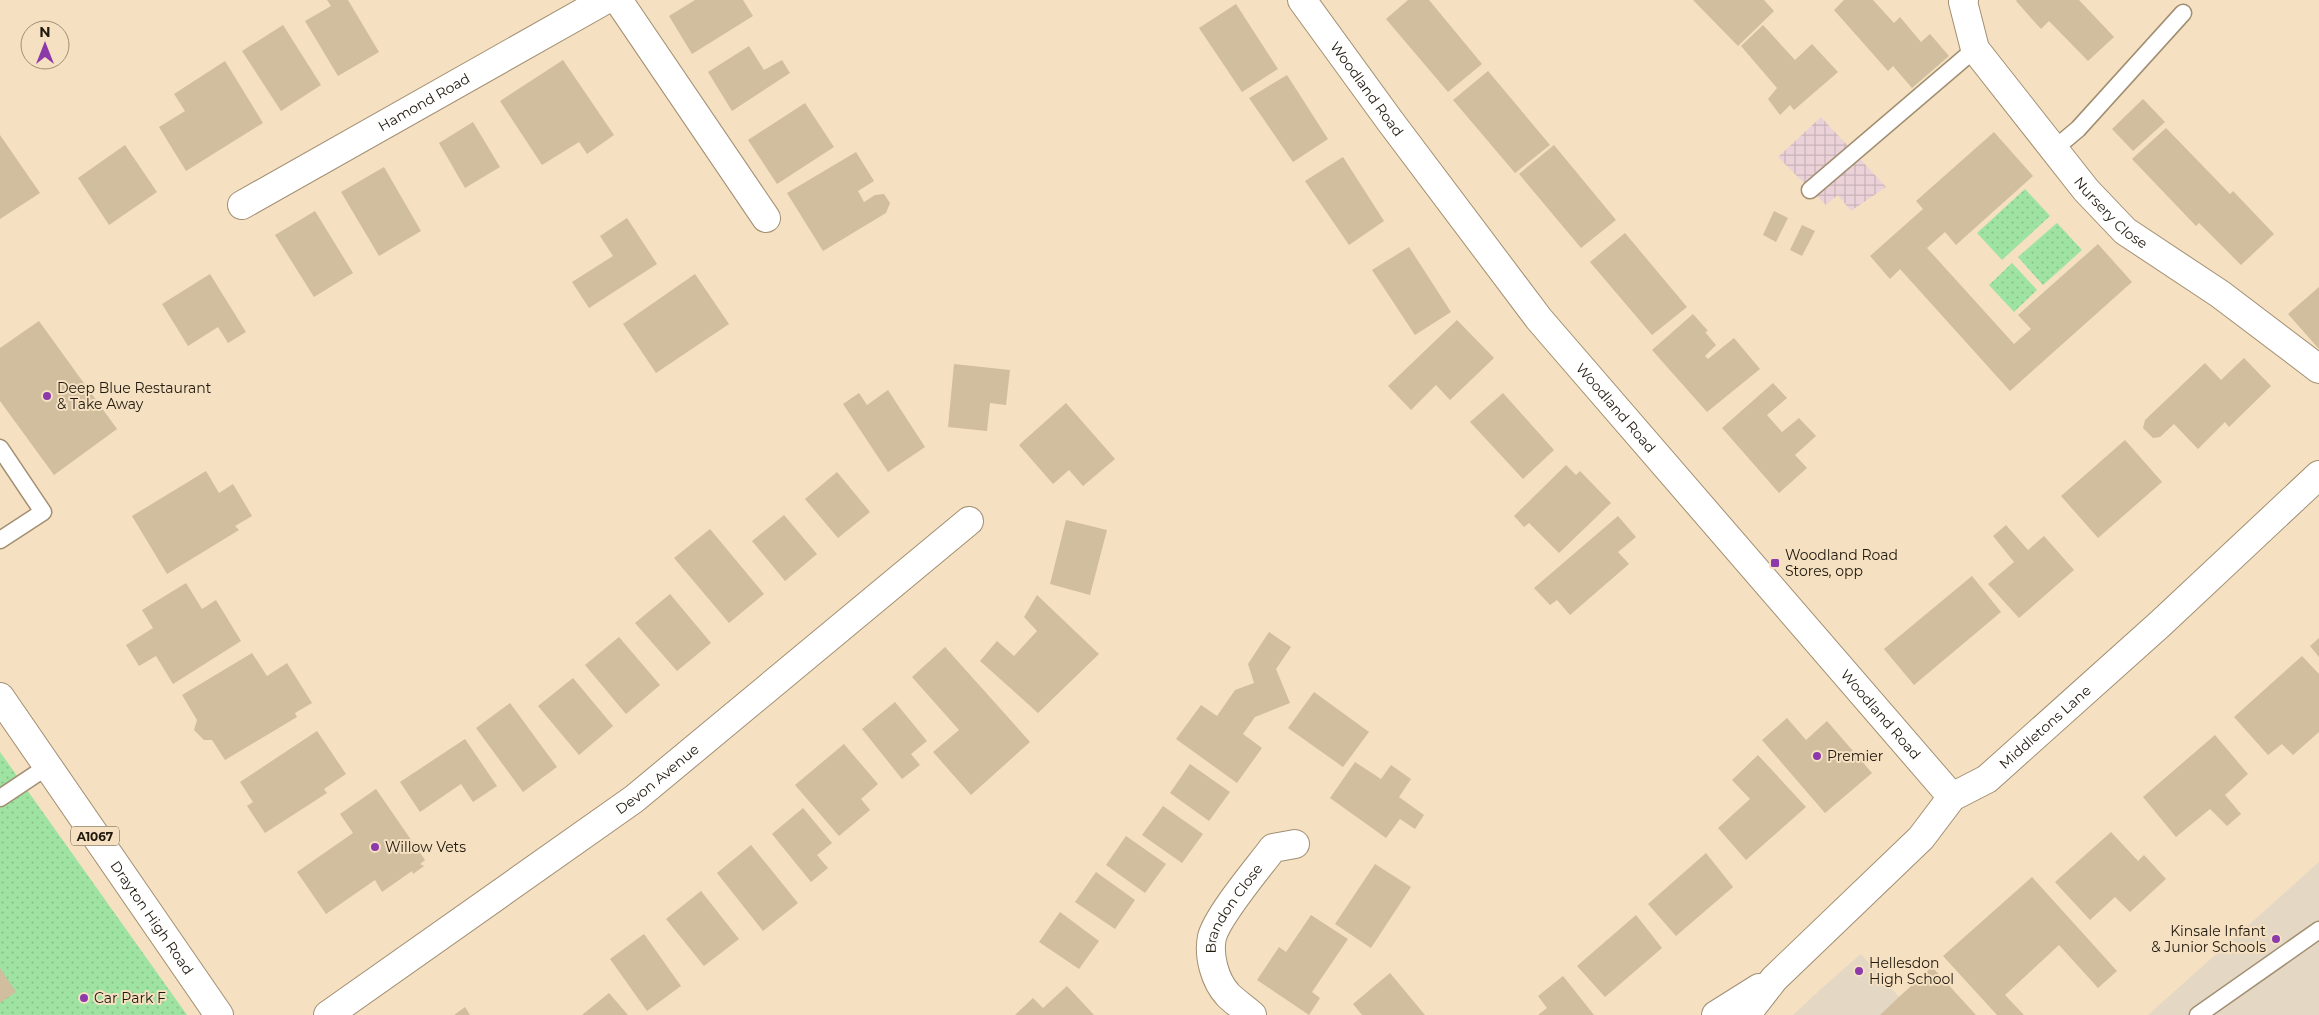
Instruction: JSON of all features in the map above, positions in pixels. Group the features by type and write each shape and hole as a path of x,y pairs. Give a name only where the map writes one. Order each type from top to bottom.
{"street":[{"name":"Hamond Road","path":"242,205 606,0"},
{"path":"618,0 766,218"},
{"name":"Woodland Road","path":"1302,0 1390,121 1539,319 1952,798"},
{"name":"Nursery Close","path":"1961,1 1975,50 2086,190 2125,231 2220,294 2319,369"},
{"name":"Middletons Lane","path":"1746,1015 1774,980 1921,838 1952,798 1987,779 2160,624 2319,475"},
{"name":"Devon Avenue","path":"328,1015 634,799 969,521"},
{"name":"Drayton High Road","path":"0,696 219,1015"},
{"name":"Brandon Close","path":"1252,1015 1227,994 1215,974 1210,954 1212,937 1219,922 1273,848 1295,844"},
{"name":"Middletons Lane","path":"1716,1015 1774,980"}],"lane":[{"path":"2053,150 2078,128 2183,13"},
{"path":"1810,190 1975,50"},
{"path":"0,448 43,512 0,540"},
{"path":"0,798 48,766"},
{"path":"2198,1015 2319,930"}],"shaded area":[{"path":"1821,117 1886,187 1851,211 1838,195 1826,205 1778,157"},
{"name":"Kinsale Infant & Junior Schools","path":"2319,862 2319,1015 2148,1015"},
{"name":"Hellesdon High School","path":"1861,954 1915,1015 1793,1015 1821,989"}],"green space":[{"path":"2025,189 2050,216 2002,260 1977,233"},
{"path":"2057,223 2082,250 2043,285 2018,257"},
{"path":"2012,263 2037,290 2014,312 1989,285"},
{"path":"0,752 187,1015 0,1015"}],"building":[{"path":"327,0 348,0 379,52 338,76 305,21 331,6"},
{"path":"695,0 743,0 753,16 692,54 669,16"},
{"path":"1408,0 1429,0 1482,64 1448,92 1386,19"},
{"path":"1693,0 1764,0 1774,11 1738,46"},
{"path":"1844,0 1873,0 1894,23 1900,17 1921,42 1930,34 1949,56 1912,88 1893,66 1888,71 1834,10"},
{"path":"2017,0 2079,0 2114,37 2088,61 2049,21 2041,29"},
{"path":"1236,4 1278,69 1242,92 1199,28"},
{"path":"283,25 321,85 281,111 242,51"},
{"path":"1763,25 1795,60 1812,44 1838,72 1794,110 1790,105 1780,115 1768,99 1777,88 1741,46"},
{"path":"749,46 764,70 782,60 790,73 732,111 708,72"},
{"path":"563,60 614,135 587,154 579,142 542,165 500,101"},
{"path":"225,61 263,123 186,171 159,127 185,111 174,94"},
{"path":"1488,71 1550,145 1515,173 1453,100"},
{"path":"1287,75 1328,139 1293,162 1249,98"},
{"path":"2143,99 2165,122 2133,151 2112,129"},
{"path":"805,103 834,147 777,184 748,140"},
{"path":"473,122 500,167 465,188 439,143"},
{"path":"2166,128 2230,194 2233,191 2274,234 2241,265 2199,223 2196,226 2132,159"},
{"path":"1994,132 2033,176 1956,245 1945,232 1927,248 2014,344 2031,329 2018,315 2098,244 2132,282 2010,391 1900,269 1890,279 1870,256 1923,209 1916,201"},
{"path":"0,135 40,193 0,219"},
{"path":"125,145 157,192 109,225 78,178"},
{"path":"1554,145 1616,220 1581,248 1519,174"},
{"path":"856,152 874,181 858,191 864,202 875,195 884,194 890,203 886,213 823,251 787,193"},
{"path":"1343,157 1384,221 1349,245 1305,181"},
{"path":"384,167 421,231 379,256 341,192"},
{"path":"315,211 353,273 314,297 275,235"},
{"path":"1774,211 1788,218 1776,242 1763,235"},
{"path":"627,218 657,264 589,308 572,282 613,256 600,236"},
{"path":"1802,225 1815,231 1802,256 1790,250"},
{"path":"1625,233 1687,307 1652,335 1590,262"},
{"path":"1409,247 1451,312 1415,335 1372,270"},
{"path":"210,274 246,332 228,343 218,327 188,346 162,304"},
{"path":"695,274 729,324 656,373 623,324"},
{"path":"2319,287 2319,349 2288,314"},
{"path":"1693,314 1708,331 1705,332 1716,345 1705,356 1708,359 1734,338 1760,369 1707,412 1652,350"},
{"path":"1457,320 1494,358 1450,400 1436,385 1411,410 1388,386"},
{"name":"Deep Blue Restaurant & Take Away","path":"39,321 117,429 54,475 0,401 0,348"},
{"path":"2244,358 2271,386 2229,427 2225,422 2198,449 2174,424 2160,437 2153,438 2143,428 2145,420 2205,363 2221,380"},
{"path":"954,364 1010,370 1006,405 990,403 987,431 948,427"},
{"path":"1773,383 1787,398 1767,415 1782,432 1799,418 1816,436 1795,455 1807,468 1779,493 1722,428"},
{"path":"888,390 925,447 888,472 843,404 859,393 867,405"},
{"path":"1503,393 1554,450 1523,479 1470,422"},
{"path":"1066,403 1115,459 1083,486 1069,470 1053,484 1019,445"},
{"path":"2125,440 2162,482 2098,538 2061,496"},
{"path":"1566,465 1576,475 1580,471 1611,503 1559,553 1529,523 1524,527 1514,516"},
{"path":"206,471 219,493 233,484 252,516 235,526 239,530 167,574 132,516"},
{"path":"837,472 870,512 838,538 805,499"},
{"path":"784,515 817,554 785,581 752,541"},
{"path":"1618,516 1636,537 1618,552 1629,564 1570,615 1557,600 1550,605 1534,588"},
{"path":"1066,520 1107,530 1090,595 1050,584"},
{"path":"2006,525 2028,550 2044,536 2074,570 2019,618 1988,584 2014,562 1993,536"},
{"path":"710,529 764,594 729,623 674,558"},
{"path":"1972,576 2001,612 1914,685 1884,649"},
{"path":"186,583 202,609 216,600 241,641 173,684 156,656 139,666 126,645 153,628 142,610"},
{"path":"670,594 711,643 677,671 635,623"},
{"path":"1037,595 1099,654 1038,713 980,661 997,641 1014,656 1037,631 1024,617"},
{"path":"1269,632 1291,647 1276,669 1290,703 1255,717 1243,734 1262,748 1237,783 1176,739 1201,705 1217,716 1235,690 1254,683 1248,664"},
{"path":"619,637 660,685 626,714 585,665"},
{"path":"2319,638 2319,657 2310,646"},
{"path":"945,647 1030,742 971,795 933,752 959,730 912,677"},
{"path":"252,653 267,676 287,663 312,703 295,713 297,717 225,760 212,740 204,740 194,730 197,720 182,695"},
{"path":"2302,656 2319,674 2319,732 2293,755 2282,744 2268,755 2234,717"},
{"path":"573,678 613,726 579,755 538,706"},
{"path":"1314,692 1369,732 1343,767 1288,728"},
{"path":"895,702 927,741 911,754 920,765 902,779 862,729"},
{"path":"510,703 557,767 523,792 476,728"},
{"name":"Premier","path":"1787,718 1806,740 1827,721 1872,773 1825,813 1762,740"},
{"path":"317,731 346,774 324,789 327,793 265,833 247,806 253,802 240,782"},
{"path":"2215,735 2248,774 2225,795 2241,814 2227,826 2210,809 2176,837 2143,797"},
{"path":"465,739 497,786 473,802 461,784 420,812 400,782"},
{"path":"844,744 878,784 861,799 870,810 839,836 795,785"},
{"path":"1758,755 1806,807 1746,860 1718,828 1750,799 1732,780"},
{"path":"1355,762 1381,779 1391,765 1411,779 1399,797 1424,815 1415,829 1400,819 1386,838 1330,798"},
{"path":"1190,764 1230,792 1209,821 1170,793"},
{"name":"Willow Vets","path":"376,789 425,860 420,864 424,866 413,874 412,871 382,892 375,880 326,914 297,872 353,833 340,814"},
{"path":"1163,806 1203,834 1182,863 1142,835"},
{"path":"803,808 832,843 817,855 828,868 811,882 772,834"},
{"path":"2111,832 2138,861 2144,855 2166,879 2130,912 2115,897 2090,920 2055,882"},
{"path":"1126,836 1166,864 1145,893 1106,865"},
{"path":"751,845 798,903 763,931 717,873"},
{"path":"1706,853 1733,887 1676,936 1648,904"},
{"path":"1375,864 1411,887 1371,948 1335,924"},
{"path":"1096,872 1135,900 1115,929 1075,902"},
{"path":"2032,877 2117,971 2098,988 2059,945 2005,995 2024,1015 1997,1015 1943,956"},
{"path":"701,891 739,939 704,966 666,919"},
{"path":"1060,912 1099,941 1079,969 1039,942"},
{"path":"1311,915 1348,939 1312,992 1320,998 1309,1015 1257,980 1279,947 1286,952"},
{"path":"1636,915 1662,948 1605,997 1577,966"},
{"path":"644,934 681,986 647,1011 610,959"},
{"path":"1932,967 1976,1015 1880,1015 1899,997"},
{"path":"0,968 16,992 0,1003"},
{"path":"1390,973 1425,1015 1362,1015 1353,1004"},
{"path":"1563,976 1594,1015 1538,1015 1547,1008 1538,996"},
{"path":"1067,986 1094,1015 1015,1015 1033,998 1043,1008"},
{"path":"609,993 628,1015 582,1015"},
{"path":"465,1007 470,1015 454,1015"}],"place":[{"name":"Deep Blue Restaurant & Take Away","path":"47,396"},
{"name":"Woodland Road Stores, opp","path":"1775,563"},
{"name":"Premier","path":"1817,756"},
{"name":"Willow Vets","path":"375,847"},
{"name":"Kinsale Infant & Junior Schools","path":"2276,939"},
{"name":"Hellesdon High School","path":"1859,971"},
{"name":"Car Park F","path":"84,998"}]}
